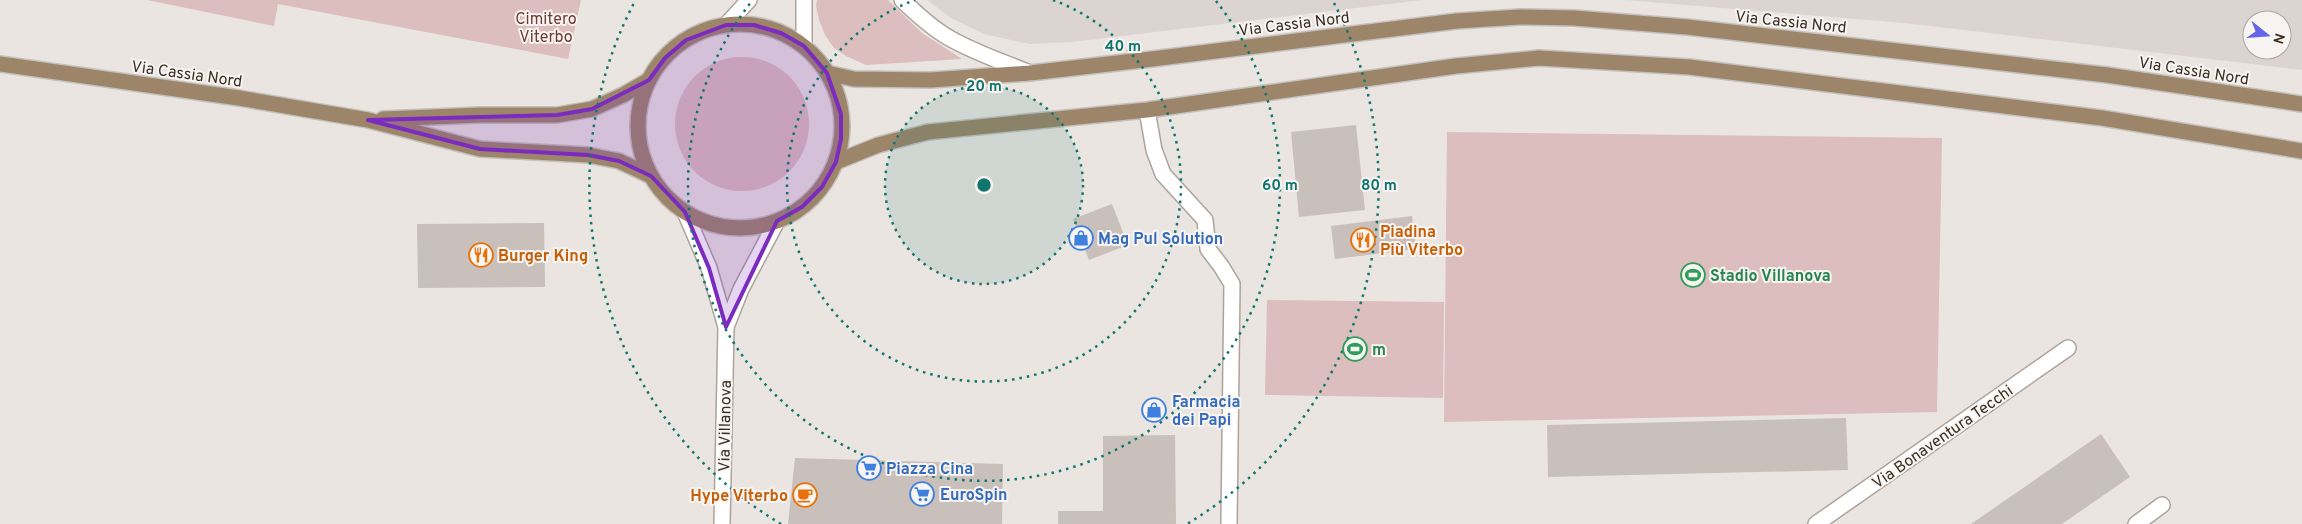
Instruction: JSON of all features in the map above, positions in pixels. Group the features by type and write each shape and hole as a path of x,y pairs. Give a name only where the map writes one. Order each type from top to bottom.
{"main road":[{"name":"Via Cassia Nord","path":"827,73 854,79 891,81 1030,73 1457,20 1520,17 1574,18 1687,27 2107,74 2302,104"},
{"name":"Via Cassia Nord","path":"726,25 754,25 781,32 804,46 827,73 837,93 841,114 841,139 836,162 822,187 802,207 777,221 759,226 741,228 719,226 684,212 667,197 651,176 642,154 639,136 638,117 649,80 664,58 686,40 705,30 726,25"},
{"path":"836,162 887,142 928,132 1147,110 1456,66 1539,58 1689,67 2102,118 2302,151"},
{"name":"Via Cassia Nord","path":"0,64 239,98 368,120 480,149 588,155 619,161 651,176"},
{"path":"0,69 38,70"},
{"name":"Via Cassia Nord","path":"368,120 480,115 557,115 592,109 623,95 649,80"}],"street":[{"path":"726,25 749,0"},
{"path":"804,0 804,46"},
{"path":"902,0 919,16 950,39 981,54 1030,73"},
{"path":"1147,110 1154,150 1163,174 1205,220 1208,249 1232,284 1229,524"},
{"name":"Via Villanova","path":"684,212 709,268 726,327 722,524"},
{"name":"Via Villanova","path":"726,327 741,289 777,221"},
{"name":"Via Bonaventura Tecchi","path":"1816,524 2068,348"},
{"path":"2136,524 2162,505"}],"highlighted area":[{"path":"726,25 754,25 781,33 804,46 827,73 841,114 841,139 836,162 822,187 802,207 777,221 726,327 709,268 685,212 651,176 619,161 588,155 480,149 368,120 557,115 592,109 649,80 665,58 686,40"}],"shaded area":[{"path":"927,0 1423,0 1072,42 1030,44 984,34 951,18"},
{"path":"1625,0 2302,0 2302,70 1904,23"}],"green space":[{"name":"Cimitero Viterbo","path":"147,0 581,0 568,59 278,4 274,26"},
{"path":"817,0 888,0 922,33 962,59 866,65 834,48 825,35 819,20 816,6"},
{"path":"742,57 768,62 790,76 804,98 809,124 804,150 790,172 768,186 742,191 716,186 694,172 680,150 675,124 680,98 694,76 716,62"},
{"name":"Stadio Villanova","path":"1447,132 1942,138 1937,412 1444,422"},
{"name":"m","path":"1267,300 1444,302 1443,398 1265,395"}],"building":[{"path":"1356,125 1365,210 1299,217 1291,132"},
{"path":"1112,204 1128,245 1089,260 1073,219"},
{"path":"1412,216 1416,249 1335,259 1331,226"},
{"name":"Burger King","path":"544,223 545,287 418,288 417,224"},
{"path":"1846,418 1848,470 1548,477 1547,425"},
{"path":"2101,434 2130,477 2062,524 1971,524"},
{"path":"1175,435 1176,524 1058,524 1058,511 1103,511 1103,436"},
{"name":"EuroSpin","path":"795,458 1003,464 1002,524 788,524"}],"place":[{"name":"Mag Pul Solution","path":"1081,238"},
{"name":"Piadina Più Viterbo","path":"1363,240"},
{"name":"Burger King","path":"481,255"},
{"name":"Stadio Villanova","path":"1693,275"},
{"name":"m","path":"1355,349"},
{"name":"Farmacia dei Papi","path":"1154,410"},
{"name":"Piazza Cina","path":"869,468"},
{"name":"EuroSpin","path":"922,494"},
{"name":"Hype Viterbo","path":"805,495"}]}
